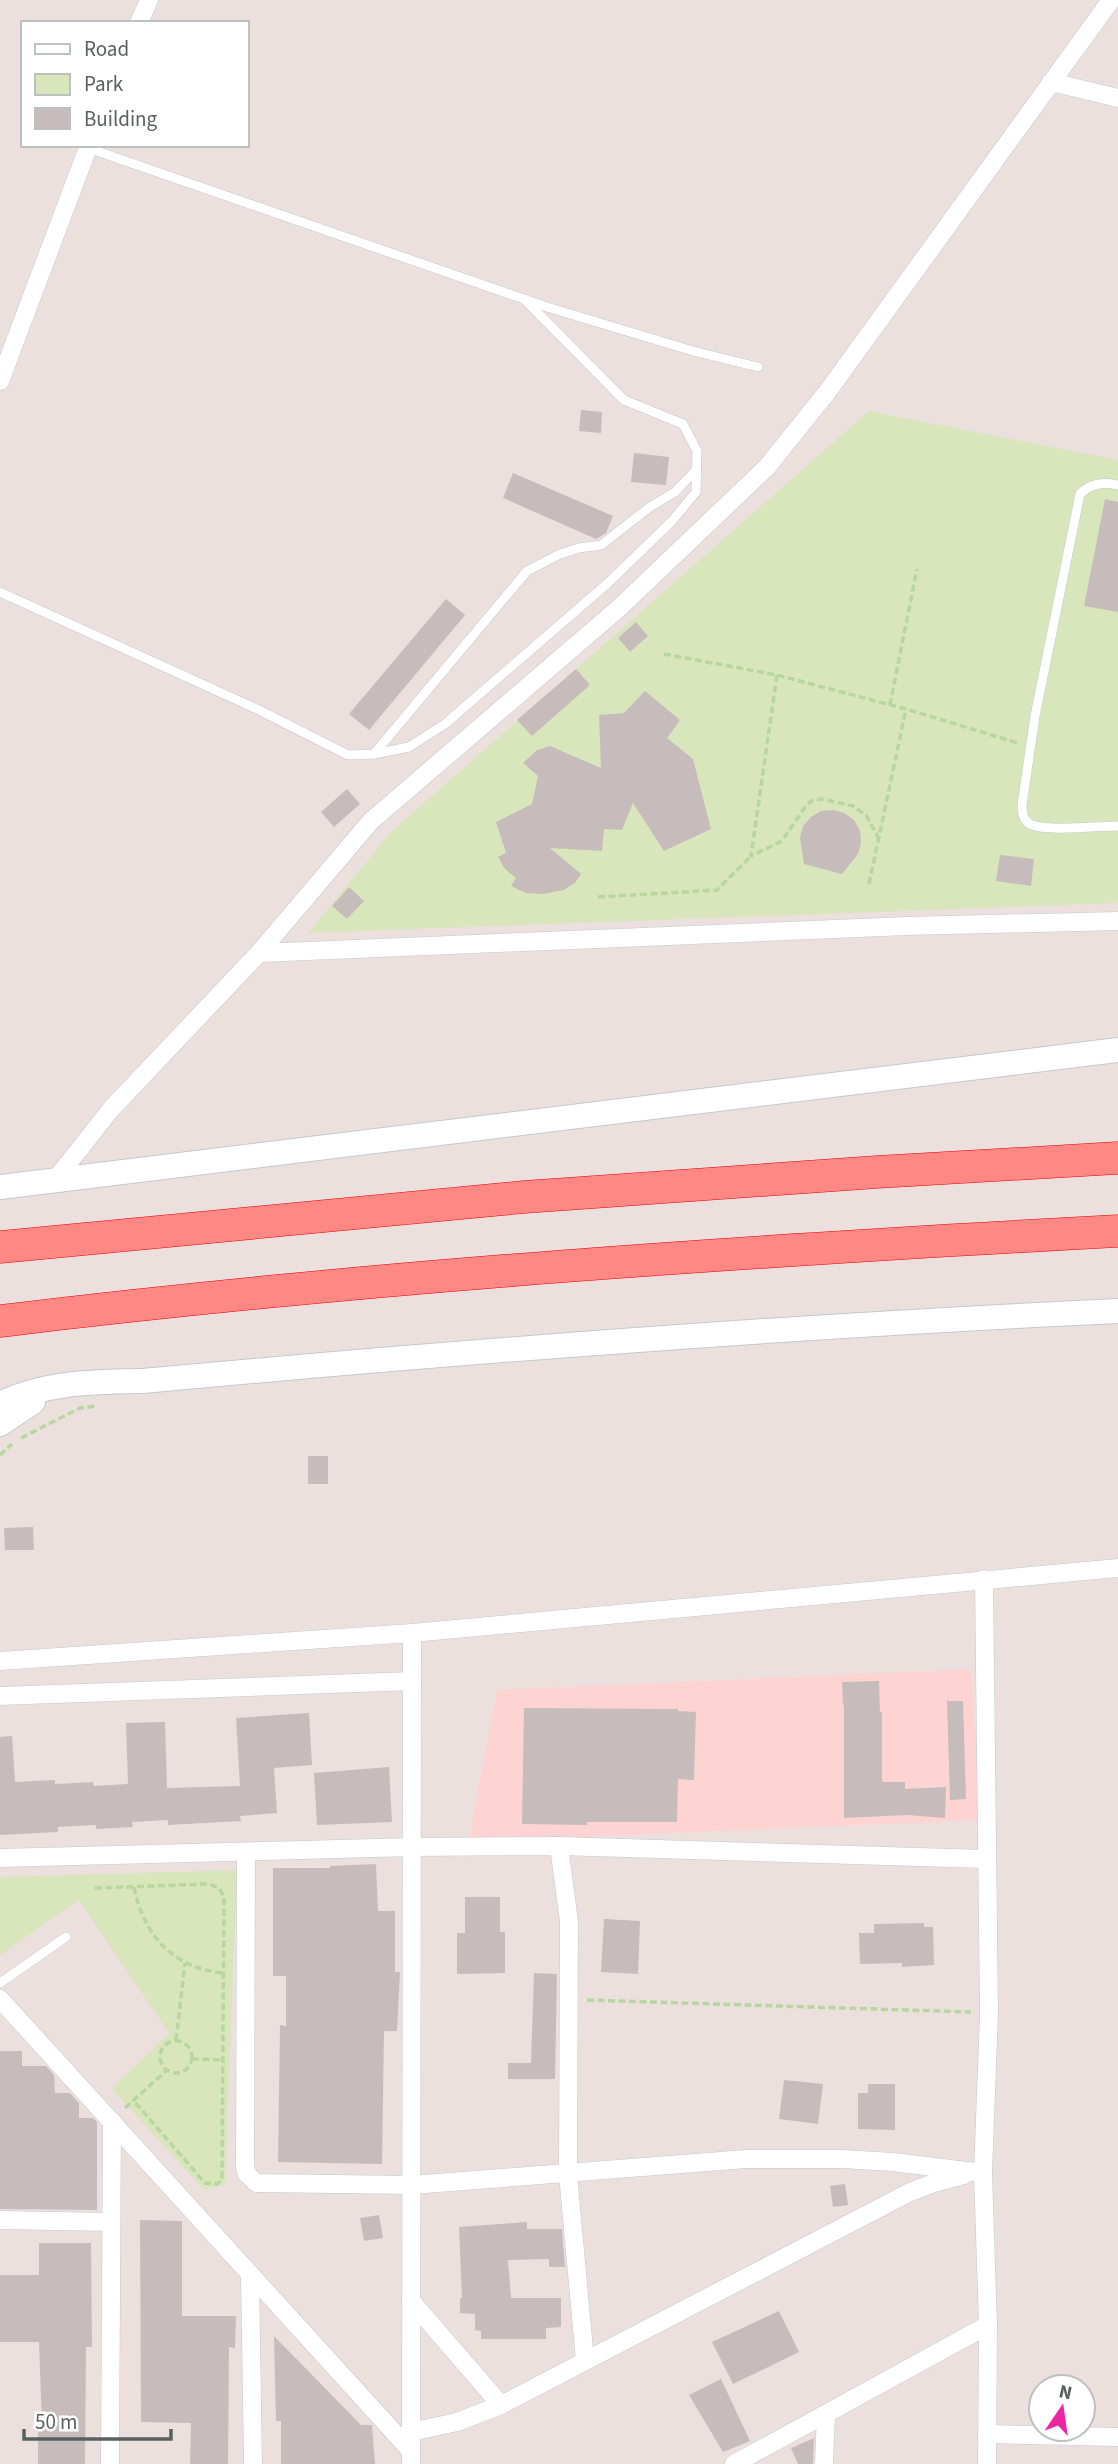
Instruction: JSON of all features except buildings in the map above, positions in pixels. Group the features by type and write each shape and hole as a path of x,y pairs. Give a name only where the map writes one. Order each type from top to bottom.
{"highway":[{"path":"0,1247 524,1197 1118,1158"},
{"path":"0,1321 89,1310 570,1265 1118,1231"},
{"path":"0,1341 16,1339 89,1310"}],"street":[{"path":"140,21 149,0"},
{"path":"55,1181 112,1108 259,953 371,821 619,608 767,467 828,391 1111,0"},
{"path":"1051,82 1118,98"},
{"path":"0,381 89,147"},
{"path":"259,953 907,926 1118,921"},
{"path":"0,1187 1118,1050"},
{"path":"0,1404 34,1390 56,1386 143,1381 533,1346 920,1320 1118,1311"},
{"path":"0,1424 20,1409 43,1398 114,1390 143,1381"},
{"path":"0,1661 412,1633 1118,1568"},
{"path":"984,1580 985,1859 989,2012 983,2173 988,2325 988,2464"},
{"path":"411,2458 412,1633"},
{"path":"0,1696 412,1681"},
{"path":"0,1858 412,1847 559,1846 985,1859"},
{"path":"559,1846 569,1922 568,2174 585,2361"},
{"path":"246,1852 244,2167 251,2180 262,2185 412,2185 713,2161 829,2159 893,2162 983,2173"},
{"path":"0,1998 411,2458"},
{"path":"110,2464 112,2121"},
{"path":"411,2432 457,2422 501,2405 910,2192 958,2176 983,2173"},
{"path":"0,2220 111,2221"},
{"path":"250,2275 253,2464"},
{"path":"411,2301 501,2405"},
{"path":"734,2464 988,2325"},
{"path":"824,2464 826,2414"},
{"path":"987,2434 1118,2437"}],"lane":[{"path":"89,147 525,300 693,351 758,367"},
{"path":"0,592 259,710 348,754 374,754 409,747 446,724 608,583 672,521 695,492 697,451 683,424 624,400 525,300"},
{"path":"374,754 527,571 560,554 601,545 650,507 676,492 696,470"},
{"path":"1118,485 1098,484 1087,487 1080,494 1030,747 1022,806 1023,816 1028,823 1041,828 1118,826"},
{"path":"0,1983 66,1937"}],"path":[{"path":"890,705 917,569"},
{"path":"664,654 777,675 906,709 1030,747"},
{"path":"751,856 777,675"},
{"path":"869,884 906,709"},
{"path":"597,897 718,890 751,856 782,841 804,807 811,801 822,799 853,806 866,815 879,839"},
{"path":"96,1888 209,1884 219,1888 224,1897 222,2180 217,2184 205,2183 133,2100"},
{"path":"134,1886 144,1922 156,1939 185,1963 207,1972 224,1973"},
{"path":"176,2040 185,1963"},
{"path":"568,1999 989,2012"},
{"path":"176,2040 187,2044 192,2059 191,2064 177,2073 167,2070 161,2062 161,2052 167,2043 176,2040"},
{"path":"192,2059 224,2060"},
{"path":"112,2121 167,2070"}],"shaded area":[{"path":"972,1669 979,1820 468,1842 497,1690"}],"green space":[{"path":"869,411 1118,460 1118,903 308,933 391,832"},
{"path":"237,1870 225,2184 204,2190 112,2089 169,2033 79,1900 0,1955 0,1877"}]}
